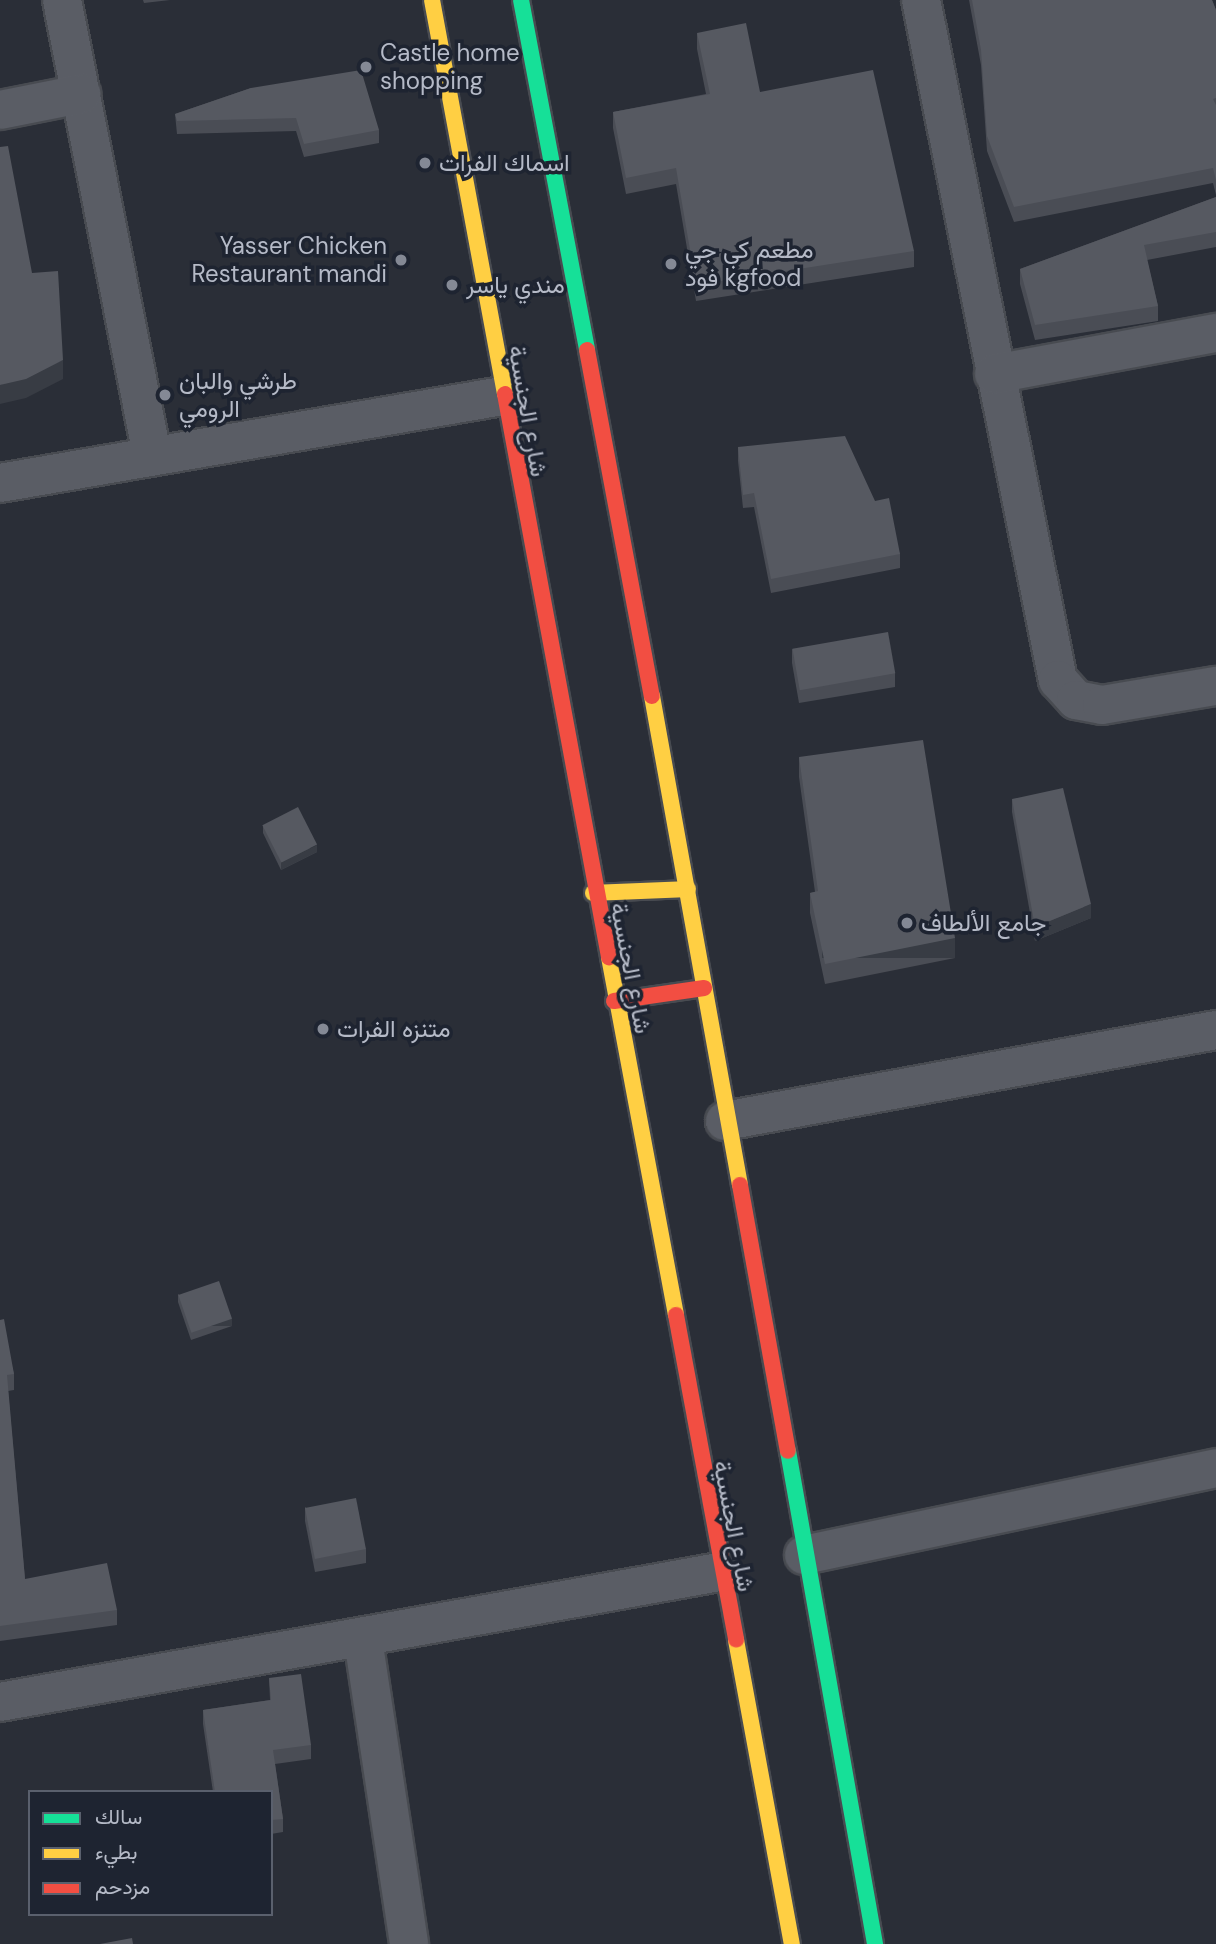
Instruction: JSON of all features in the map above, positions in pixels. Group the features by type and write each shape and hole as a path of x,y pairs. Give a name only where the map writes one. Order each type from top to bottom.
{"main road":[{"name":"شارع الجنسية","path":"432,0 593,893 719,1572 792,1944"},
{"path":"521,0 688,889 725,1121 875,1944"},
{"path":"593,893 688,889"},
{"path":"614,1001 704,988"}],"street":[{"path":"62,0 152,454"},
{"path":"921,0 994,374 1058,680 1076,700 1102,705 1216,686"},
{"path":"0,110 81,94"},
{"path":"994,374 1216,333"},
{"path":"0,483 152,454 502,396"},
{"path":"725,1121 1216,1030"},
{"path":"804,1555 1216,1468"},
{"path":"0,1702 363,1639 719,1572"},
{"path":"363,1639 409,1944"}],"building":[{"path":"972,0 1212,0 1216,10 1216,98 1213,99 1216,105 1216,180 1213,168 1014,207 987,136 981,50"},
{"path":"746,23 760,92 873,70 914,251 696,285 676,168 626,178 613,112 710,94 697,33"},
{"path":"361,70 379,130 304,144 296,118 177,121 175,114 251,88"},
{"path":"8,146 32,273 58,271 63,360 26,379 0,385 0,147"},
{"path":"1216,197 1216,232 1144,245 1158,306 1035,325 1020,269"},
{"path":"845,436 875,501 889,498 900,554 771,579 754,493 743,495 738,447"},
{"path":"888,632 895,673 800,690 792,649"},
{"path":"923,740 955,938 825,964 810,893 818,891 799,757"},
{"path":"1063,788 1091,904 1035,927 1012,799"},
{"path":"298,807 317,844 281,863 262,825"},
{"path":"219,1281 232,1319 191,1333 178,1295"},
{"path":"4,1319 14,1374 7,1375 25,1579 107,1563 117,1610 0,1626 0,1320"},
{"path":"356,1498 366,1549 315,1559 305,1508"},
{"path":"301,1674 311,1745 273,1750 283,1819 273,1820 273,1790 215,1790 203,1710 271,1700 269,1678"},
{"path":"132,1938 133,1944 100,1944"}],"traffic: fast":[{"path":"521,0 587,350"},
{"path":"788,1451 875,1944"}],"traffic: slow":[{"path":"432,0 505,394"},
{"path":"652,696 740,1185"},
{"path":"593,893 688,889"},
{"path":"609,957 676,1315"},
{"path":"736,1640 792,1944"}],"traffic: jam":[{"path":"587,350 652,696"},
{"path":"505,394 609,957"},
{"path":"614,1001 704,988"},
{"path":"740,1185 788,1451"},
{"path":"676,1315 736,1640"}],"place":[{"name":"Castle home shopping","path":"366,67"},
{"name":"اسماك الفرات","path":"425,163"},
{"name":"Yasser Chicken Restaurant mandi","path":"401,260"},
{"name":"مطعم کي جي فود kgfood","path":"671,264"},
{"name":"مندي ياسر","path":"452,285"},
{"name":"طرشي والبان الرومي","path":"165,395"},
{"name":"جامع الألطاف","path":"907,923"},
{"name":"متنزه الفرات","path":"323,1029"}]}
